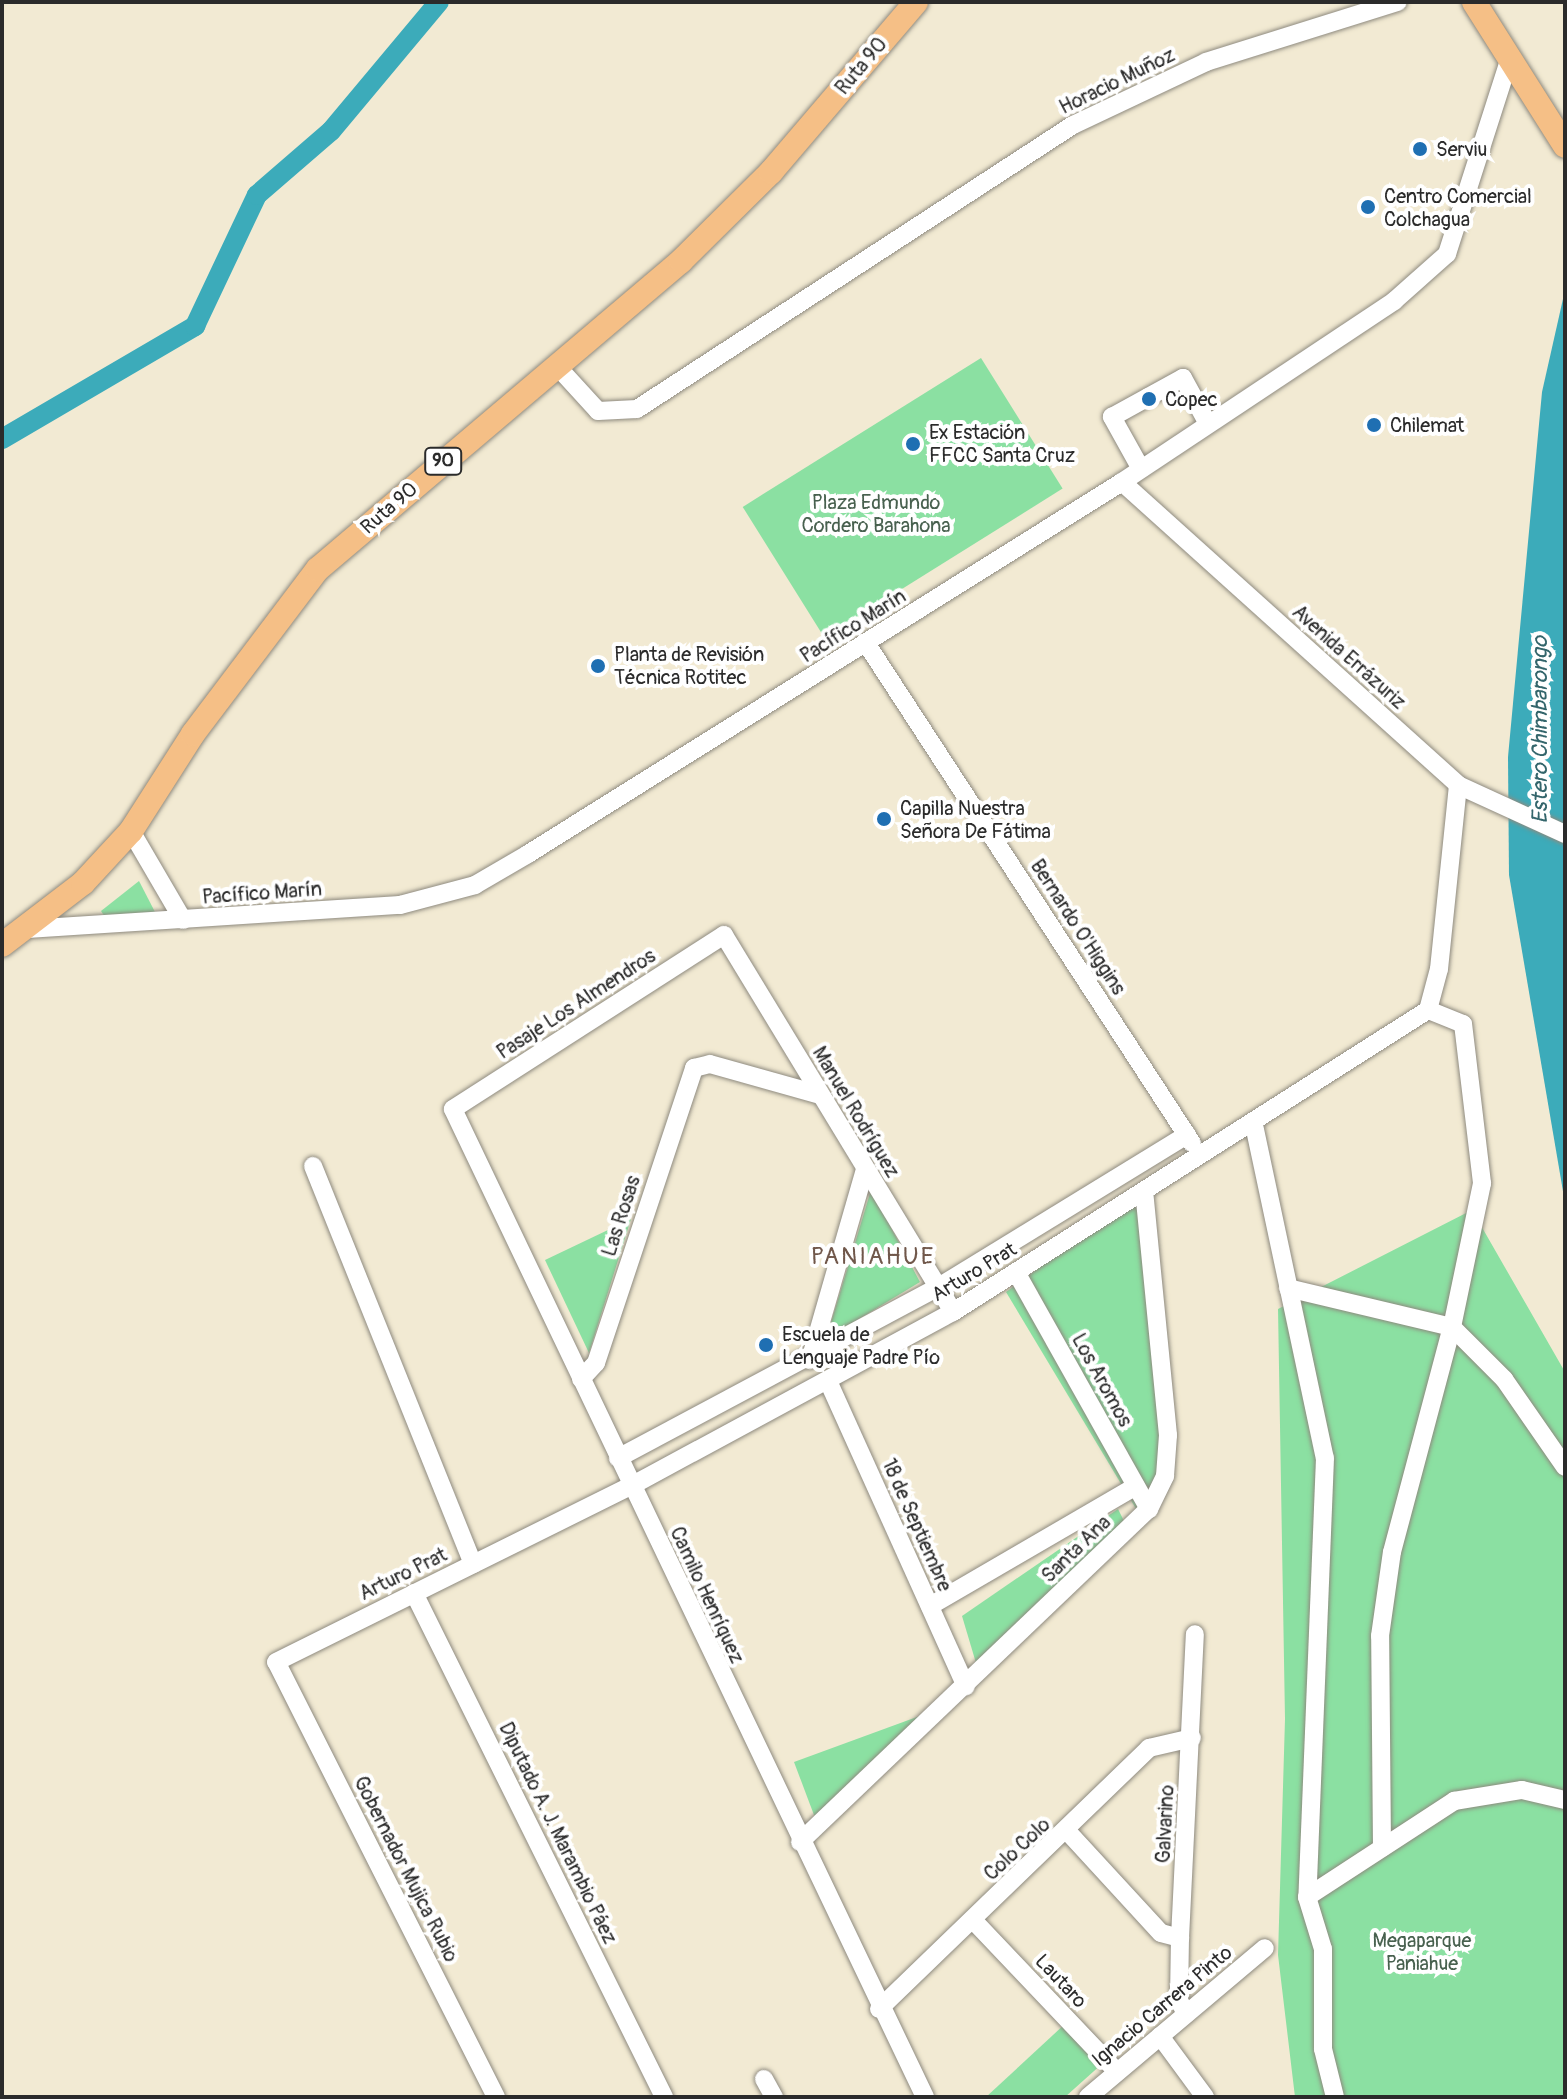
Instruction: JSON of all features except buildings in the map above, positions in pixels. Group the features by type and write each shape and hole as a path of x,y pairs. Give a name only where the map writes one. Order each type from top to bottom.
{"main road":[{"name":"Ruta 90","path":"2,945 27,929 131,831 193,734 318,569 681,261 771,172 916,2"},
{"path":"1474,2 1565,146"}],"street":[{"name":"Horacio Muñoz","path":"556,365 598,411 637,409 1073,125 1206,62 1398,2"},
{"name":"Pacífico Marín","path":"27,929 400,905 475,885 1122,482 1207,422 1394,301 1447,254 1510,58"},
{"path":"1141,469 1112,417 1183,378 1207,422"},
{"name":"Avenida Errázuriz","path":"1122,482 1458,785 1488,804 1565,834"},
{"name":"Bernardo O'Higgins","path":"866,643 1200,1155"},
{"path":"1382,1848 1380,1636 1392,1552 1452,1327 1482,1183 1463,1024 1428,1010 1439,969 1458,785"},
{"path":"131,831 183,920"},
{"name":"Manuel Rodríguez","path":"724,935 953,1312"},
{"name":"Pasaje Los Almendros","path":"453,1109 724,935"},
{"name":"Arturo Prat","path":"276,1662 631,1486 953,1312 1200,1155 1254,1125 1428,1010"},
{"name":"Las Rosas","path":"581,1379 596,1363 698,1065 820,1095"},
{"name":"Camilo Henríquez","path":"453,1109 879,2009 925,2097"},
{"path":"1254,1125 1325,1458 1307,1897 1323,1949 1323,2049 1335,2097"},
{"name":"Arturo Prat","path":"618,1458 810,1360 937,1288 1187,1135"},
{"path":"313,1166 473,1564"},
{"path":"810,1360 865,1170"},
{"name":"Santa Ana","path":"800,1842 1149,1509 1165,1476 1168,1435 1144,1192"},
{"name":"Los Aromos","path":"1016,1272 1149,1509"},
{"path":"1288,1288 1452,1327 1504,1379 1565,1467"},
{"name":"18 de Septiembre","path":"828,1381 966,1686"},
{"path":"930,1606 1136,1486"},
{"name":"Diputado A. J. Marambio Páez","path":"414,1593 663,2095"},
{"name":"Galvarino","path":"1186,2014 1179,2000 1180,1938 1195,1634"},
{"name":"Gobernador Mujica Rubio","path":"276,1662 496,2097"},
{"name":"Colo Colo","path":"879,2009 1068,1832 1149,1748 1192,1738"},
{"path":"1307,1897 1454,1801 1490,1792 1565,1800"},
{"path":"1068,1832 1161,1933 1180,1938"},
{"name":"Lautaro","path":"973,1920 1117,2072"},
{"name":"Ignacio Carrera Pinto","path":"1088,2097 1265,1948"},
{"path":"1160,2036 1205,2097"},
{"path":"764,2079 774,2097"}],"green space":[{"name":"Plaza Edmundo Cordero Barahona","path":"981,358 1063,489 824,638 743,507"},
{"path":"139,881 155,912 105,917 101,911"},
{"path":"871,1190 920,1282 826,1339"},
{"path":"1144,1192 1168,1435 1144,1522 1006,1292"},
{"name":"Megaparque Paniahue","path":"1472,1210 1565,1372 1565,2097 1295,2097 1278,1955 1285,1719 1278,1309"},
{"path":"631,1219 589,1353 545,1260"},
{"path":"1118,1509 1124,1521 976,1663 962,1616"},
{"path":"925,1714 833,1815 814,1815 794,1762"},
{"path":"1066,2023 1103,2063 1065,2097 986,2097"}],"water":[{"name":"Estero Chimbarongo","path":"1565,290 1565,1203 1509,875 1508,757 1542,392"}],"waterway":[{"path":"2,439 195,326 257,195 331,131 439,2"}],"place":[{"name":"Serviu","path":"1420,149"},
{"name":"Centro Comercial Colchagua","path":"1368,207"},
{"name":"Copec","path":"1149,399"},
{"name":"Chilemat","path":"1374,425"},
{"name":"Ex Estación FFCC Santa Cruz","path":"913,444"},
{"name":"Planta de Revisión Técnica Rotitec","path":"598,666"},
{"name":"Capilla Nuestra Señora De Fátima","path":"884,819"},
{"name":"Escuela de Lenguaje Padre Pío","path":"766,1345"}],"district":[{"name":"PANIAHUE","path":"873,1257"}]}
